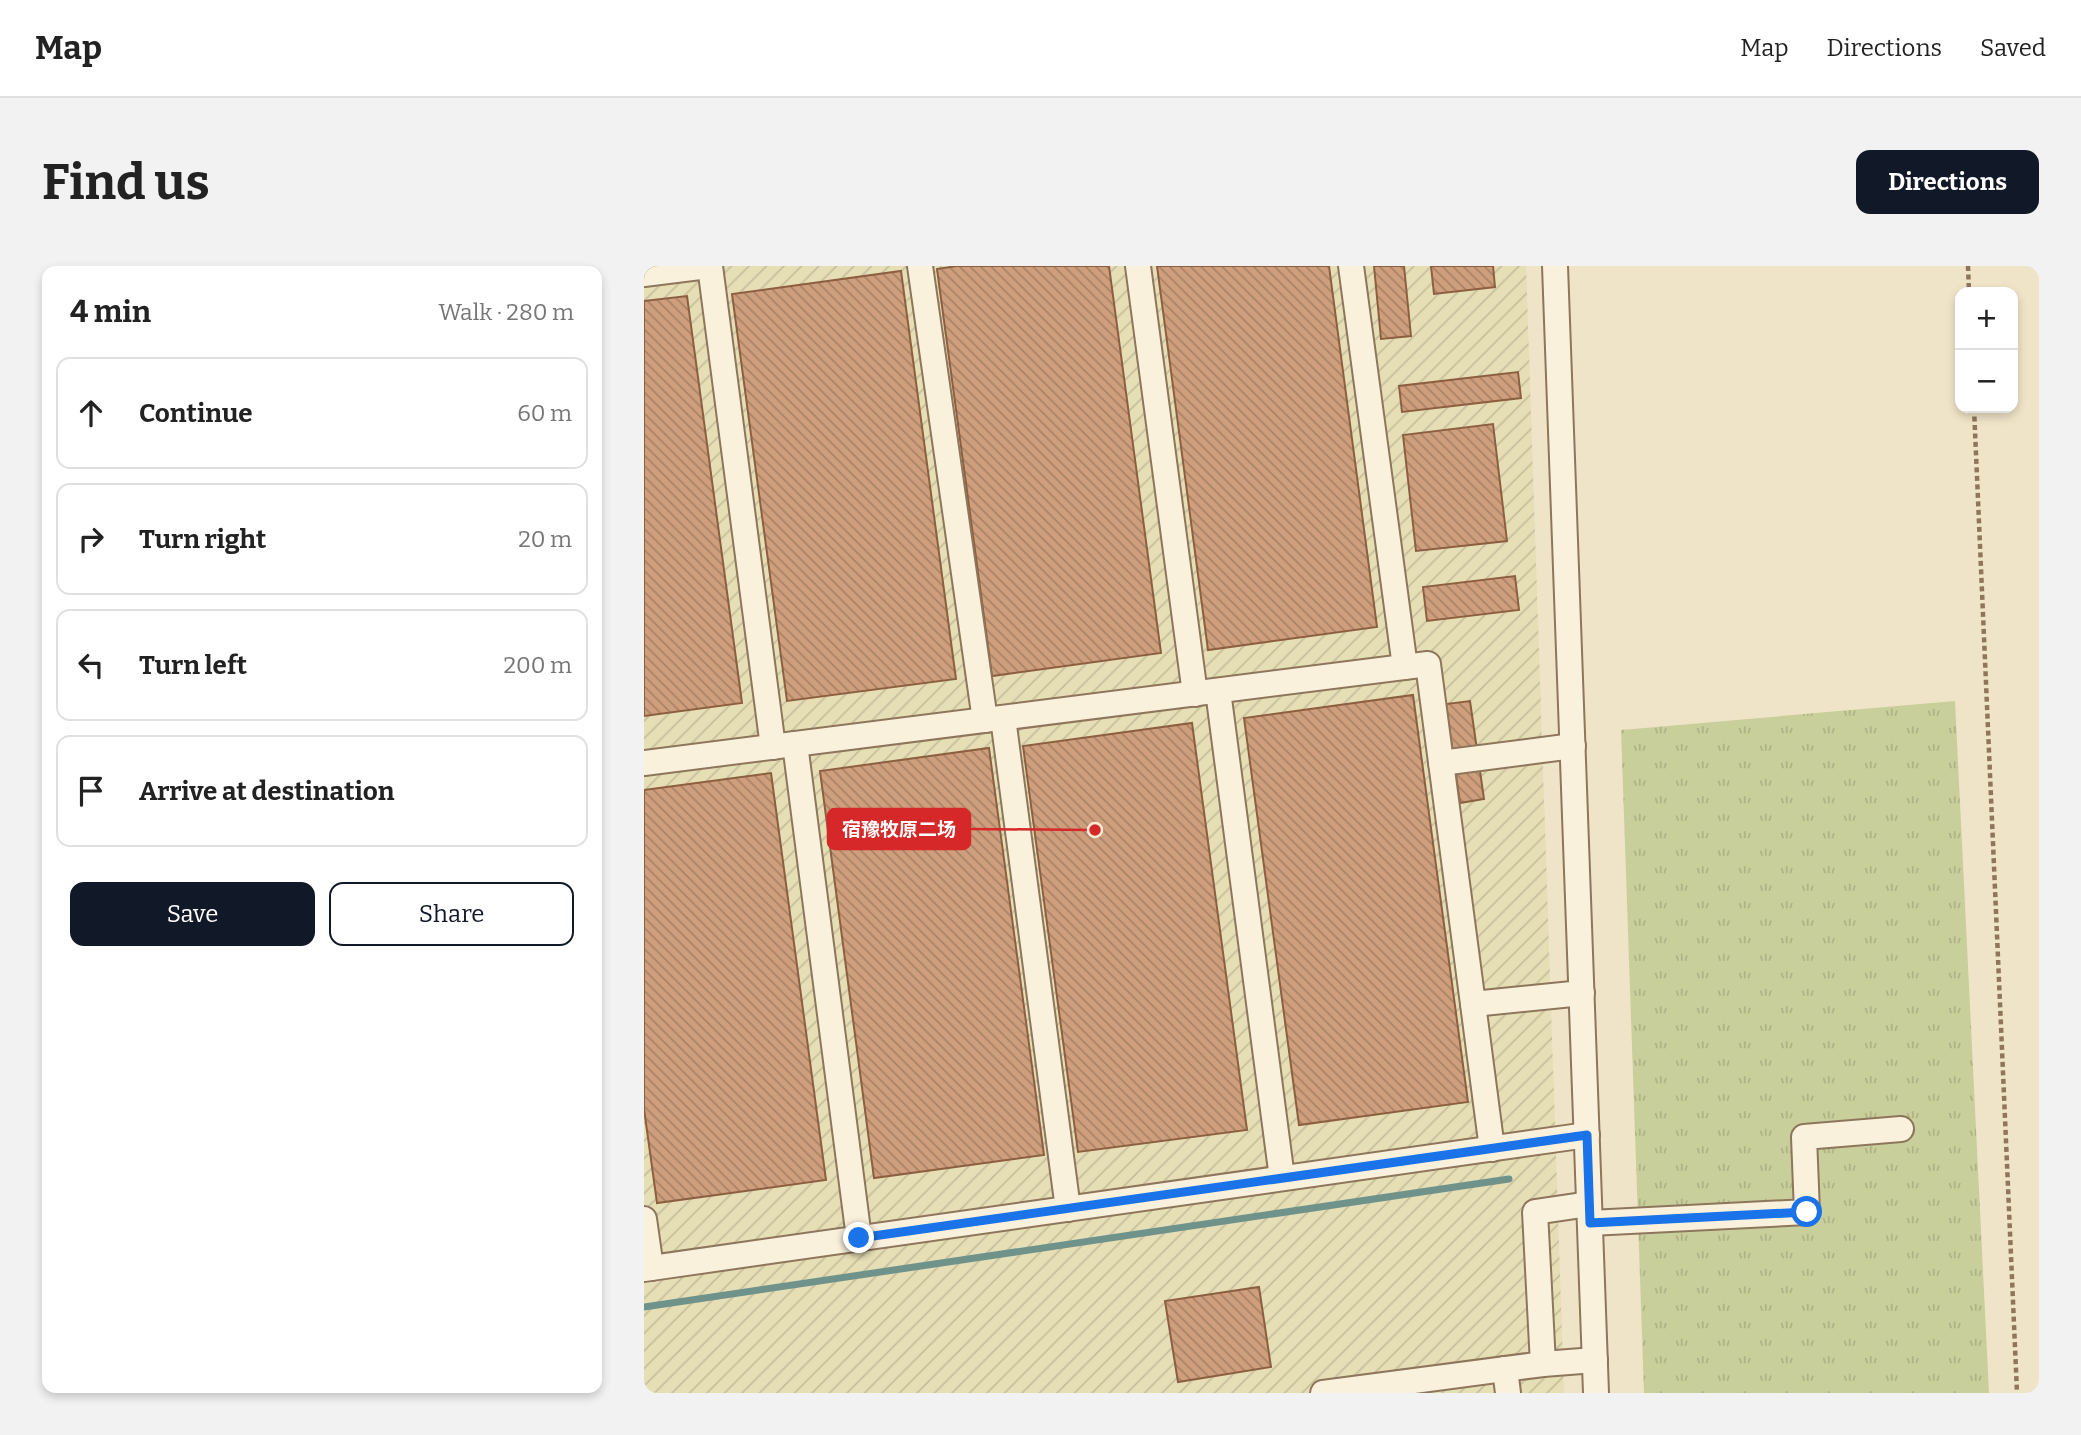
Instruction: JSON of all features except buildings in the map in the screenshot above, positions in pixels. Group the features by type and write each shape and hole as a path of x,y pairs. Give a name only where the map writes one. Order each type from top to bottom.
{"lane":[{"path":"644,274 709,266 859,1238"},
{"path":"920,266 994,719 1068,1209"},
{"path":"1138,266 1282,1178"},
{"path":"1351,266 1405,667"},
{"path":"1555,266 1597,1393"},
{"path":"644,763 1428,664 1492,1149"},
{"path":"1441,763 1573,746"},
{"path":"1472,1004 1582,993"},
{"path":"1544,1364 1535,1212 1807,1212 1804,1137 1901,1129"},
{"path":"644,1219 647,1268 1587,1135"},
{"path":"1323,1393 1507,1381 1544,1364 1595,1360"}],"path":[{"path":"1968,266 1969,287"},
{"path":"1975,413 2017,1393"}],"shaded area":[{"path":"644,266 1526,266 1564,1393 644,1393"}],"green space":[{"path":"1955,701 1989,1393 1644,1393 1621,730"}],"waterway":[{"path":"644,1307 1509,1179"}],"place":[{"name":"宿豫牧原二场","path":"1095,830"}],"route":[{"path":"859,1238 1587,1135 1590,1223 1807,1212"}]}
